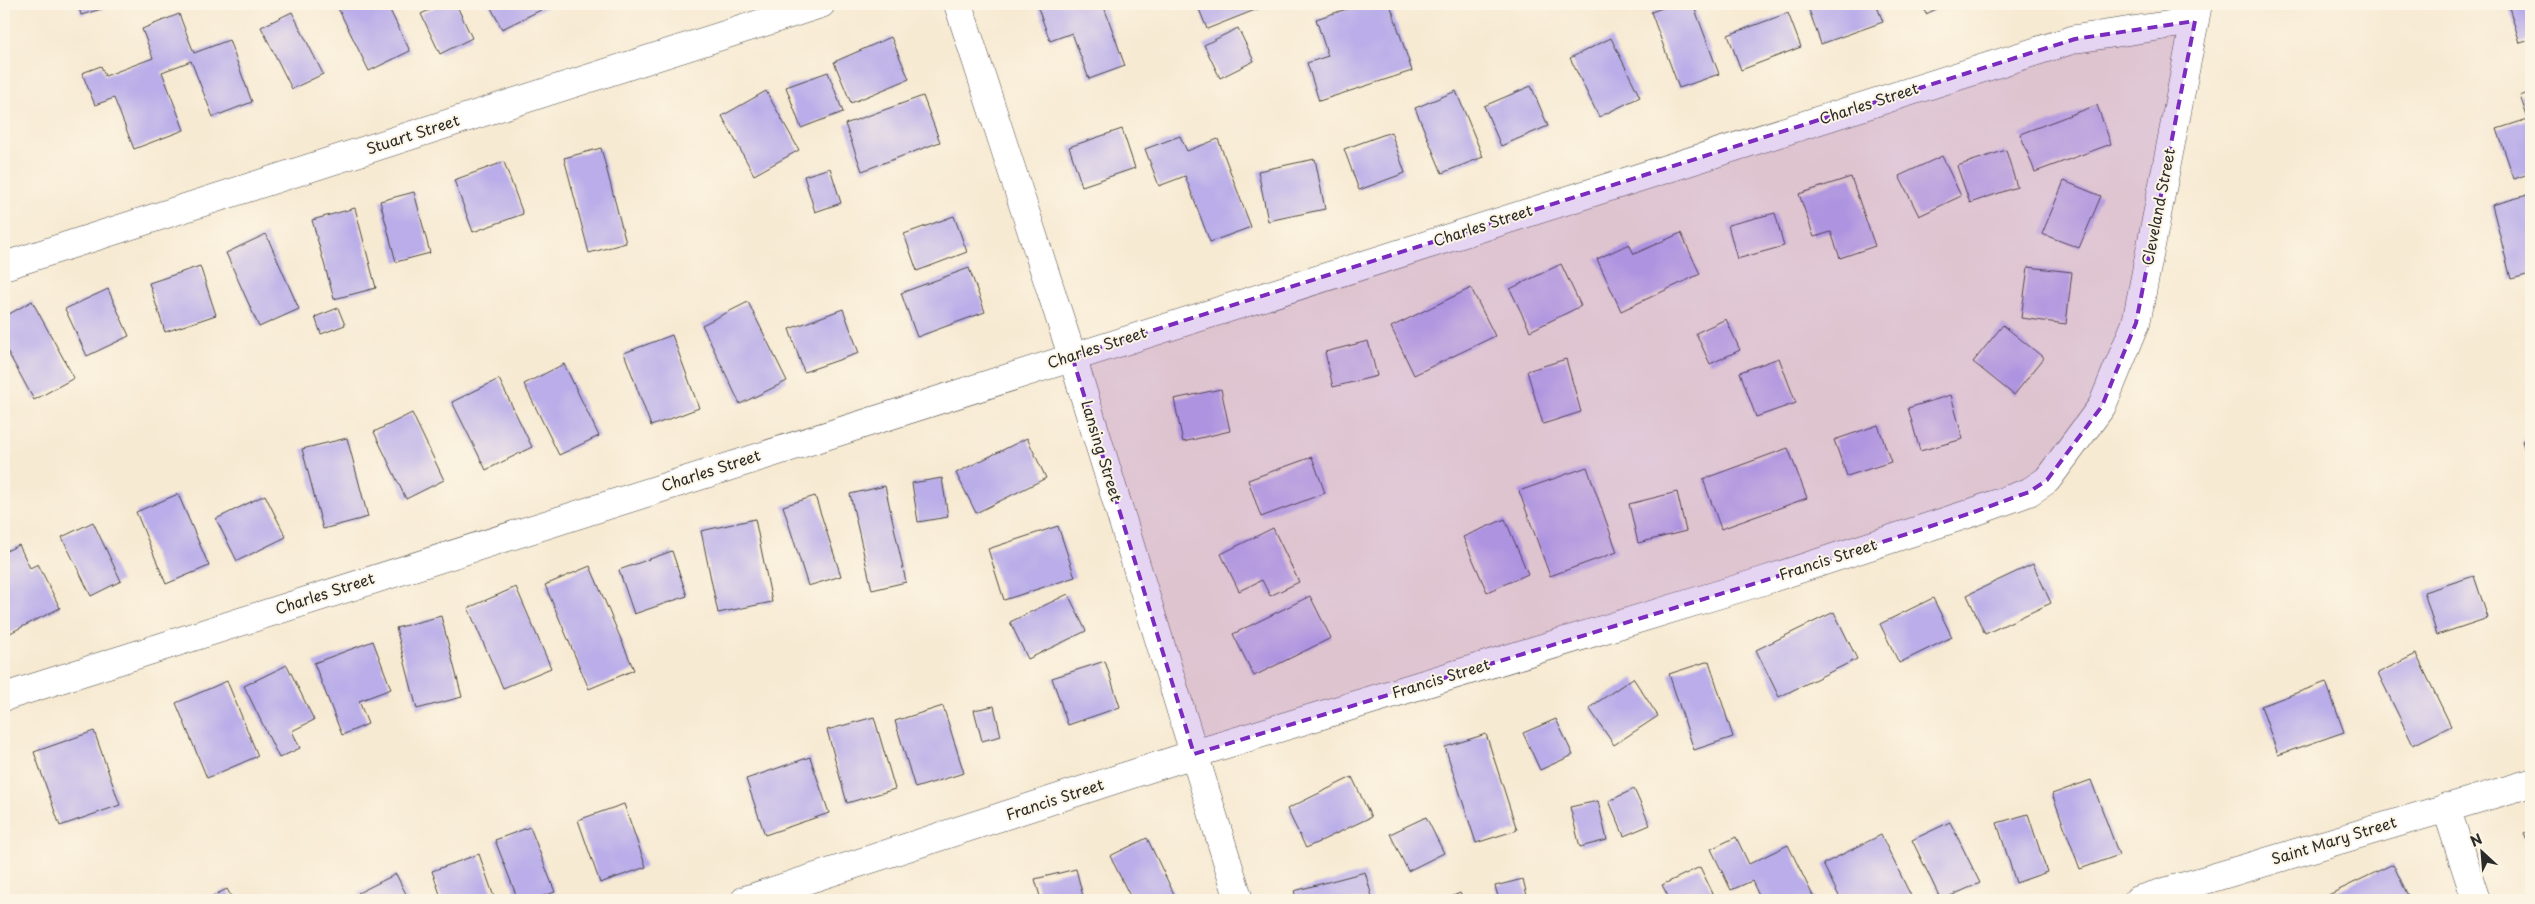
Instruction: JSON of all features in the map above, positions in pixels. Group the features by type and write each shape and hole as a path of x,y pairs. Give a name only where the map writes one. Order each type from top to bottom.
{"street":[{"name":"Stuart Street","path":"4,266 821,4"},
{"name":"Lansing Street","path":"958,4 1072,356 1239,900"},
{"name":"Charles Street","path":"4,697 1072,356 2076,39 2197,12"},
{"name":"Cleveland Street","path":"2102,406 2136,323 2197,12"},
{"name":"Francis Street","path":"745,900 1194,754 1753,584 1971,514 2029,492 2047,480 2102,406"},
{"name":"Saint Mary Street","path":"2138,900 2531,783"},
{"path":"2446,807 2476,900"}],"highlighted area":[{"path":"2195,21 2136,323 2102,406 2047,480 2029,492 1971,513 1763,581 1194,754 1072,356 2075,39"}],"building":[{"path":"78,4 118,4 81,15"},
{"path":"336,4 387,4 410,51 369,71"},
{"path":"442,4 456,4 472,38 440,54 421,14"},
{"path":"489,4 553,4 502,29"},
{"path":"1051,4 1103,4 1125,66 1089,79 1072,33 1050,41 1038,8"},
{"path":"1197,4 1258,4 1260,8 1207,29"},
{"path":"1362,4 1390,4 1412,71 1319,101 1307,63 1328,56 1316,19"},
{"path":"1674,4 1693,4 1719,74 1679,88 1651,12"},
{"path":"1807,4 1876,4 1883,22 1821,44"},
{"path":"1921,4 1947,4 1926,14"},
{"path":"2508,4 2531,4 2531,40 2520,43"},
{"path":"292,12 323,74 292,89 261,27"},
{"path":"1788,13 1801,47 1741,70 1728,35"},
{"path":"179,14 194,53 229,40 252,102 213,117 191,61 162,72 184,130 134,149 114,98 95,105 82,73 101,66 105,76 153,58 142,29"},
{"path":"1238,28 1254,61 1220,78 1204,45"},
{"path":"891,37 909,79 851,103 834,62"},
{"path":"1611,38 1640,97 1599,117 1570,58"},
{"path":"828,72 843,112 801,128 786,87"},
{"path":"1531,86 1548,126 1501,146 1484,106"},
{"path":"766,91 799,150 754,175 722,116"},
{"path":"1456,91 1483,157 1442,173 1415,108"},
{"path":"2531,92 2531,173 2514,179 2497,129 2528,119 2520,96"},
{"path":"923,96 940,142 862,171 845,124"},
{"path":"2097,105 2111,144 2035,172 2020,134"},
{"path":"1122,129 1135,168 1082,186 1069,147"},
{"path":"1391,132 1405,173 1359,190 1344,149"},
{"path":"1180,136 1187,151 1218,139 1251,227 1210,242 1185,176 1159,186 1145,149"},
{"path":"601,148 626,243 589,253 564,158"},
{"path":"2006,150 2017,187 1970,203 1957,166"},
{"path":"1942,156 1961,196 1919,216 1899,176"},
{"path":"1315,159 1325,209 1268,221 1258,171"},
{"path":"504,162 523,214 473,232 454,180"},
{"path":"830,168 841,203 815,212 804,176"},
{"path":"1851,177 1875,246 1840,258 1831,232 1814,237 1799,194"},
{"path":"2064,181 2101,196 2079,248 2042,234"},
{"path":"414,192 430,253 396,262 380,201"},
{"path":"2531,194 2531,274 2511,279 2492,205"},
{"path":"355,208 376,288 334,299 312,220"},
{"path":"1775,213 1784,246 1737,259 1728,225"},
{"path":"954,216 967,252 917,271 904,234"},
{"path":"1681,233 1700,274 1621,311 1597,259 1629,244 1634,254"},
{"path":"266,234 299,309 259,327 226,253"},
{"path":"1561,264 1581,306 1530,331 1510,289"},
{"path":"200,266 216,315 165,332 149,283"},
{"path":"2028,267 2072,272 2066,324 2021,318"},
{"path":"969,268 985,312 917,337 901,293"},
{"path":"1471,288 1495,336 1414,375 1391,327"},
{"path":"108,289 129,336 87,356 65,309"},
{"path":"32,301 74,378 34,400 4,345 4,317"},
{"path":"748,302 787,381 740,404 702,325"},
{"path":"338,308 345,325 321,334 315,317"},
{"path":"843,309 859,353 804,372 789,329"},
{"path":"1726,319 1740,350 1710,364 1696,333"},
{"path":"2003,325 2044,358 2014,395 1973,362"},
{"path":"672,335 699,408 651,426 624,353"},
{"path":"1368,341 1377,376 1333,387 1325,352"},
{"path":"1779,358 1796,403 1756,417 1740,372"},
{"path":"1566,359 1581,412 1543,424 1527,371"},
{"path":"564,364 599,436 559,455 524,384"},
{"path":"499,379 532,447 486,470 452,402"},
{"path":"1221,389 1230,431 1183,442 1174,399"},
{"path":"1951,395 1963,439 1920,451 1908,408"},
{"path":"412,413 444,480 406,499 374,432"},
{"path":"1878,425 1891,462 1847,476 1834,440"},
{"path":"347,438 368,517 323,529 302,449"},
{"path":"1027,438 1046,478 976,513 956,473"},
{"path":"2531,438 2531,467 2522,441"},
{"path":"1788,448 1807,498 1721,529 1703,479"},
{"path":"1312,457 1325,493 1261,517 1248,480"},
{"path":"1587,467 1617,552 1550,576 1519,491"},
{"path":"942,478 948,517 918,522 912,483"},
{"path":"885,486 906,582 872,590 850,494"},
{"path":"1677,492 1686,531 1638,543 1629,504"},
{"path":"178,494 209,566 166,584 136,512"},
{"path":"265,495 286,537 237,561 216,519"},
{"path":"815,496 841,576 808,586 783,506"},
{"path":"755,519 772,602 718,613 701,531"},
{"path":"1505,519 1528,574 1487,592 1463,537"},
{"path":"93,522 121,581 91,596 62,537"},
{"path":"1058,526 1075,577 1004,600 988,549"},
{"path":"1273,528 1299,582 1270,596 1262,580 1239,591 1221,554"},
{"path":"19,545 30,568 38,564 60,608 10,633 4,620 4,552"},
{"path":"672,551 687,596 634,614 619,570"},
{"path":"2033,564 2051,603 1985,634 1967,595"},
{"path":"590,566 634,670 589,689 545,585"},
{"path":"2474,576 2488,618 2437,635 2424,592"},
{"path":"516,587 551,668 503,688 468,608"},
{"path":"1068,594 1086,631 1028,659 1010,622"},
{"path":"1310,596 1331,638 1254,676 1233,634"},
{"path":"1933,598 1952,637 1899,663 1880,624"},
{"path":"1834,612 1857,659 1779,697 1756,650"},
{"path":"441,616 462,697 417,709 396,628"},
{"path":"373,641 391,689 359,701 368,724 342,735 314,663"},
{"path":"2416,654 2451,726 2413,745 2378,673"},
{"path":"1105,661 1120,707 1068,725 1052,678"},
{"path":"1709,661 1733,737 1694,750 1669,674"},
{"path":"287,665 314,720 292,731 300,748 279,758 244,686"},
{"path":"1633,678 1658,716 1614,745 1589,708"},
{"path":"227,681 258,756 207,778 176,703"},
{"path":"2326,682 2344,732 2278,755 2261,706"},
{"path":"943,706 964,773 915,788 895,721"},
{"path":"994,706 1001,736 982,741 974,710"},
{"path":"874,717 895,789 847,803 827,730"},
{"path":"1556,719 1573,755 1540,770 1523,733"},
{"path":"94,731 120,805 60,826 34,752"},
{"path":"1486,734 1517,830 1476,843 1445,747"},
{"path":"810,757 829,813 765,835 746,779"},
{"path":"1352,777 1371,817 1306,848 1287,809"},
{"path":"2091,780 2119,855 2080,869 2052,794"},
{"path":"1634,789 1650,825 1624,836 1609,801"},
{"path":"1598,801 1607,840 1580,847 1570,807"},
{"path":"624,804 646,867 600,883 578,820"},
{"path":"2028,814 2047,872 2016,883 1997,823"},
{"path":"1426,817 1444,853 1408,871 1390,834"},
{"path":"1950,822 1980,883 1941,900 1912,840"},
{"path":"530,827 555,892 532,900 518,900 495,840"},
{"path":"2531,829 2531,849 2524,833"},
{"path":"1881,835 1913,900 1841,900 1823,864"},
{"path":"1736,837 1749,864 1788,845 1815,900 1761,900 1752,881 1731,890 1711,849"},
{"path":"1147,838 1174,894 1160,900 1132,900 1110,856"},
{"path":"479,854 495,900 442,900 432,871"},
{"path":"2393,864 2410,900 2318,900"},
{"path":"1700,867 1716,900 1670,900 1662,885"},
{"path":"1076,869 1084,900 1041,900 1035,879"},
{"path":"1365,872 1373,900 1297,900 1294,891"},
{"path":"396,874 409,900 361,900 358,893"},
{"path":"1523,879 1528,900 1499,900 1495,886"},
{"path":"227,889 233,900 204,900"},
{"path":"1460,893 1464,900 1444,900"}]}
